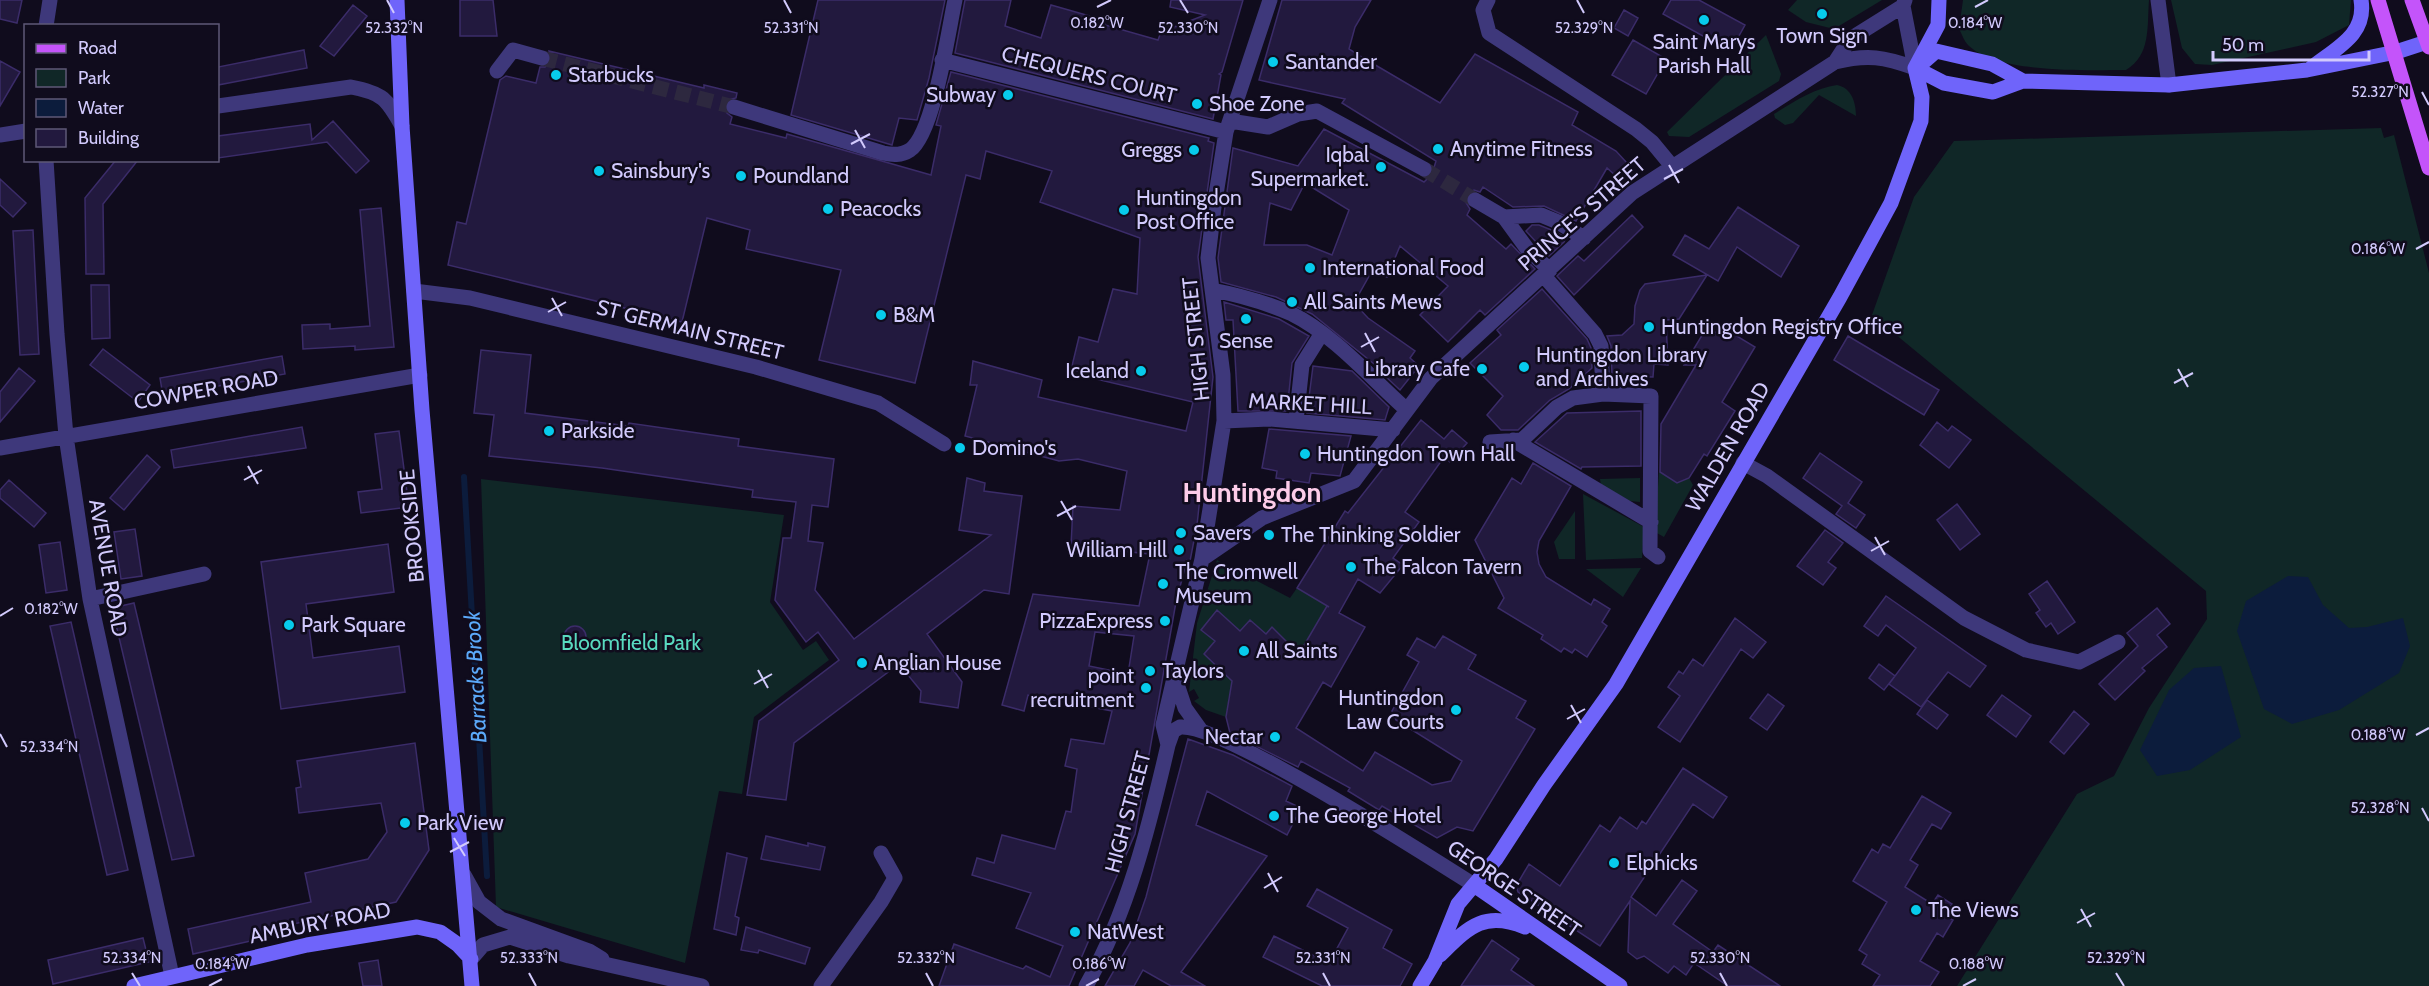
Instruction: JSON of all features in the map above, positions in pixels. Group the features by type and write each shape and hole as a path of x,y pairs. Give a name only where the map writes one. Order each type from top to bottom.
{"main road":[{"name":"BROOKSIDE","path":"397,0 402,126 420,375 472,986"},
{"path":"1916,69 1938,25 1939,0"},
{"path":"2307,70 2352,36 2360,24 2361,0"},
{"path":"2378,0 2396,52 2429,168"},
{"path":"1916,69 1944,83 1993,92 2023,81 2169,85 2307,70 2428,44 2412,0"},
{"path":"1916,69 1936,51 1992,64 2023,81"},
{"name":"WALDEN ROAD","path":"1435,961 1458,904 1496,858 1544,785 1617,684 1840,297 1891,203 1921,121 1922,97 1916,69"},
{"name":"GEORGE STREET","path":"1471,888 1620,986"},
{"path":"1420,986 1435,961 1472,925 1493,921 1520,924 1539,932"},
{"name":"AMBURY ROAD","path":"134,986 307,945 417,927 440,932 457,944 471,959"}],"street":[{"path":"46,24 50,0"},
{"path":"734,107 897,155 908,151 922,137 955,0"},
{"name":"HIGH STREET","path":"1086,986 1139,861 1149,830 1168,745 1163,725 1176,678 1202,559 1224,422 1223,375 1208,255 1228,126 1270,0"},
{"path":"1488,0 1483,10 1488,33 1636,129 1652,142 1671,165"},
{"path":"2158,0 2169,85"},
{"path":"1904,3 1916,69"},
{"name":"PRINCE'S STREET","path":"1835,62 1847,42 1904,3"},
{"path":"497,71 513,50 542,58"},
{"name":"PRINCE'S STREET","path":"1431,378 1632,193 1671,165 1835,62 1861,56 1886,58 1916,69"},
{"name":"CHEQUERS COURT","path":"942,60 1228,126 1268,127 1298,114 1317,111 1424,169"},
{"path":"219,106 351,87 373,92 387,100 402,126"},
{"path":"0,135 24,131"},
{"name":"AVENUE ROAD","path":"46,162 66,436 90,599 172,976"},
{"path":"1475,200 1504,217 1527,250 1589,324 1601,345 1603,394"},
{"path":"1504,217 1541,216 1558,222 1584,238"},
{"path":"1212,290 1251,299 1293,315 1322,333 1407,410"},
{"name":"ST GERMAIN STREET","path":"414,291 470,298 756,367 878,403 944,444"},
{"path":"1296,421 1302,365 1322,333"},
{"name":"COWPER ROAD","path":"0,448 420,375"},
{"name":"MARKET HILL","path":"1202,559 1262,518 1354,481 1431,378"},
{"path":"1491,442 1522,440 1557,407 1573,398 1603,394 1651,396 1650,551 1658,556"},
{"name":"MARKET HILL","path":"1224,422 1296,421 1393,430"},
{"path":"1513,440 1651,522"},
{"path":"1743,463 1767,476 1964,618 2026,650 2079,662 2118,642"},
{"path":"90,599 204,574"},
{"name":"HIGH STREET","path":"1176,678 1185,708 1200,729"},
{"path":"1168,745 1173,731 1180,727 1200,729"},
{"name":"GEORGE STREET","path":"1200,729 1329,797 1471,888"},
{"path":"822,986 881,902 895,878 881,853"},
{"path":"464,875 479,902 501,919 589,951 612,965"},
{"path":"471,959 483,945 510,937 569,956 702,986"}],"green space":[{"path":"1797,0 1882,0 1834,29 1806,22 1788,10"},
{"path":"1963,0 2149,0 2146,40 2140,57 2126,70 2067,70 2020,66 1982,54 1965,42 1959,29"},
{"path":"2171,0 2351,0 2349,25 2316,42 2212,65 2195,64 2182,48"},
{"path":"1766,35 1781,74 1779,81 1689,137 1669,136 1667,132"},
{"path":"1837,85 1850,93 1856,116 1819,95 1793,123 1785,125 1775,118 1774,114 1804,96"},
{"path":"2381,128 2384,138 2394,135 2429,273 2429,986 1957,986 2077,794 2114,776 2149,708 2207,619 2206,591 1872,315 1914,197 1954,141"},
{"path":"1659,472 1677,482 1689,478 1693,485 1664,537 1655,532"},
{"path":"1640,478 1640,502 1630,501 1601,485 1600,479"},
{"name":"Bloomfield Park","path":"481,479 784,515 770,602 803,650 816,641 829,660 754,717 742,794 719,791 685,963 496,907"},
{"path":"1583,494 1644,527 1642,558 1586,560"},
{"path":"1575,511 1575,559 1559,559 1554,542"},
{"path":"1217,560 1290,598 1297,588 1328,606 1271,702 1229,696 1226,717 1206,710 1194,701 1199,698 1194,689 1189,692 1197,623"},
{"path":"1641,568 1623,597 1586,569"}],"water":[{"path":"2288,576 2308,577 2323,605 2349,628 2367,627 2403,618 2410,646 2399,673 2339,710 2292,724 2264,709 2237,631 2246,601"},
{"path":"2221,666 2241,737 2190,770 2157,776 2140,750 2169,690 2194,668"}],"building":[{"path":"0,0 22,0 17,23 0,19"},
{"path":"460,0 493,0 497,36 460,36"},
{"path":"818,0 945,0 929,78 917,120 899,118 892,145 791,115"},
{"path":"965,0 1011,0 1005,26 1041,38 1051,5 1104,20 1105,25 1158,40 1161,32 1205,15 1170,7 1171,0 1243,0 1222,72 1219,74 1221,75 1213,119 955,53"},
{"path":"1282,0 1371,0 1355,27 1349,49 1440,103 1475,54 1578,112 1572,125 1616,151 1627,163 1616,176 1607,168 1576,221 1544,206 1513,207 1483,187 1480,192 1474,190 1467,195 1465,201 1470,209 1467,215 1506,249 1511,244 1535,269 1485,315 1480,310 1448,342 1420,315 1448,286 1400,246 1387,277 1372,271 1354,303 1368,318 1415,351 1410,358 1419,366 1400,390 1384,375 1389,376 1312,314 1276,297 1221,282 1218,258 1233,148 1298,166 1324,129 1424,182 1432,174 1436,161 1342,103 1345,99 1259,80","holes":["1305,183 1349,210 1332,255 1307,245 1264,245 1270,203 1291,210"]},
{"name":"Saint Marys Parish Hall","path":"1671,0 1699,0 1745,25 1735,43 1726,38 1721,46 1663,14"},
{"path":"353,5 367,16 334,56 320,46"},
{"path":"1624,10 1638,18 1628,36 1614,28"},
{"path":"1633,40 1666,59 1646,94 1612,75"},
{"path":"304,50 307,68 219,85 219,67"},
{"path":"549,51 704,88 704,85 737,93 736,98 728,100 725,105 727,113 732,117 730,124 786,138 787,134 931,175 941,126 936,125 951,72 1209,138 1208,141 1214,143 1198,257 1213,377 1197,525 1190,561 1187,560 1176,602 1135,834 1069,986 939,986 954,944 1023,969 1026,966 1050,977 1063,946 1016,928 1031,893 972,875 977,858 994,863 1002,835 1055,849 1066,811 1071,812 1077,769 1065,766 1071,739 1104,744 1112,711 1028,695 1024,711 1002,705 1033,594 1139,606 1150,554 1071,546 1073,506 1120,510 1127,471 1078,459 1059,461 965,436 977,385 970,385 973,361 1042,380 1038,397 1186,431 1193,402 1079,375 1079,371 1071,370 1079,337 1098,342 1113,289 1137,294 1140,238 1040,202 1052,171 986,151 980,179 966,175 915,383 819,360 841,270 746,249 750,230 707,218 682,322 448,265 457,222 466,224 500,80 506,76 536,83 540,67 545,67 551,61","holes":["1095,632 1134,636 1128,674 1089,666"]},
{"path":"0,61 20,72 0,106"},
{"path":"333,121 369,161 356,173 327,142 219,158 219,136 310,124 312,140"},
{"path":"114,162 136,162 103,204 104,274 86,274 85,198"},
{"path":"0,179 26,203 13,217 0,205"},
{"path":"1738,207 1799,246 1781,277 1737,247 1718,281 1673,255 1685,235 1709,249"},
{"path":"381,208 394,347 355,350 355,346 303,349 302,325 330,324 330,329 370,326 360,210"},
{"path":"1632,215 1643,227 1574,295 1557,276 1578,256 1584,261"},
{"path":"1532,225 1539,225 1566,238 1549,256 1526,231"},
{"path":"33,230 39,354 20,355 13,231"},
{"name":"Huntingdon Registry Office","path":"1707,275 1679,319 1666,320 1668,365 1654,364 1653,377 1612,376 1611,346 1607,336 1622,335 1634,324 1635,306 1640,290 1645,284"},
{"path":"91,285 109,285 110,338 92,339"},
{"name":"Huntingdon Library and Archives","path":"1542,289 1587,339 1591,348 1592,368 1569,389 1550,400 1518,430 1501,430 1487,415 1503,396 1470,363 1501,335 1497,330"},
{"path":"1224,302 1279,319 1309,336 1292,363 1287,411 1238,411 1233,320 1226,320"},
{"path":"1707,327 1718,334 1722,327 1755,347 1722,402 1735,411 1707,456 1704,454 1689,478 1677,483 1660,472 1661,424 1696,365 1684,365"},
{"path":"1848,336 1939,390 1924,415 1834,360"},
{"path":"103,349 150,385 138,402 90,365"},
{"path":"481,350 531,355 525,413 628,426 629,423 739,439 738,446 834,459 828,507 812,505 808,541 823,543 815,590 854,639 991,535 959,530 967,478 985,483 984,491 1022,496 1009,594 984,590 927,634 962,682 958,708 920,702 921,691 899,664 794,743 786,800 747,795 759,721 839,660 818,632 806,642 775,600 783,538 791,538 796,502 752,497 753,490 602,468 489,456 494,415 474,413"},
{"path":"282,356 285,374 163,396 160,378"},
{"path":"1313,366 1352,371 1389,407 1385,420 1307,413"},
{"path":"19,368 35,381 0,422 0,392"},
{"path":"1641,411 1641,466 1582,467 1581,469 1535,442 1567,413"},
{"path":"1421,420 1444,439 1452,430 1467,443 1450,462 1444,457 1405,512 1419,522 1393,558 1403,565 1380,593 1358,579 1339,613 1365,627 1331,687 1323,682 1296,728 1363,771 1375,752 1432,785 1451,781 1462,761 1396,720 1392,711 1419,662 1407,655 1417,638 1435,648 1443,636 1476,655 1468,669 1526,701 1516,718 1535,729 1473,831 1457,827 1437,838 1382,806 1379,810 1348,791 1350,788 1301,761 1298,767 1230,733 1226,717 1232,681 1204,654 1215,641 1201,630 1217,610 1240,631 1250,620 1266,634 1272,627 1299,654 1327,606 1329,607 1297,588 1345,511 1348,513"},
{"path":"1937,422 1948,431 1952,426 1971,440 1949,468 1920,445"},
{"path":"302,427 306,448 174,468 171,450"},
{"name":"Huntingdon Town Hall","path":"1269,429 1351,436 1340,476 1311,473 1309,483 1276,478 1277,471 1262,468"},
{"path":"399,431 409,507 361,513 358,492 382,489 375,434"},
{"path":"1820,453 1862,482 1848,503 1865,515 1856,528 1836,514 1842,506 1803,478"},
{"path":"147,455 160,467 124,510 110,498"},
{"path":"1533,463 1571,486 1539,541 1537,552 1539,564 1546,577 1591,605 1594,599 1610,609 1602,622 1607,626 1587,657 1575,649 1572,653 1564,648 1561,652 1541,639 1543,635 1498,608 1504,598 1475,540 1512,478 1521,484"},
{"path":"9,480 46,513 34,527 0,498 0,490"},
{"path":"1957,504 1980,534 1960,550 1937,520"},
{"path":"135,529 142,576 121,579 114,532"},
{"path":"1825,530 1843,543 1828,562 1836,568 1823,585 1797,566"},
{"path":"60,542 67,590 46,593 39,545"},
{"name":"Park Square","path":"388,544 394,592 306,604 313,658 399,646 405,692 281,709 261,562"},
{"path":"2047,581 2075,622 2058,634 2051,623 2046,627 2036,613 2040,610 2029,594"},
{"path":"1886,596 1986,666 1970,687 1948,672 1921,707 1889,684 1916,648 1886,625 1878,636 1864,626"},
{"path":"134,603 194,856 172,860 112,608"},
{"path":"2157,608 2170,624 2157,635 2167,647 2142,668 2145,671 2115,700 2099,684 2138,646 2127,633"},
{"path":"1735,618 1766,642 1753,658 1741,649 1680,742 1658,727 1680,696 1668,687 1679,671 1683,674 1693,659 1703,666"},
{"path":"71,622 128,870 107,875 50,626"},
{"path":"575,626 583,629 586,637 583,645 575,648 567,645 564,637 567,629"},
{"path":"1879,664 1895,676 1884,690 1869,678"},
{"path":"1768,694 1784,706 1767,730 1750,718"},
{"path":"2002,695 2031,716 2016,737 1987,715"},
{"path":"1927,700 1948,715 1937,729 1917,714"},
{"path":"2074,711 2089,724 2064,754 2050,742"},
{"path":"1188,739 1233,755 1292,786 1286,801 1301,808 1287,835 1207,791 1196,825 1267,856 1181,972 1205,986 1171,986 1143,970 1134,986 1105,986 1130,943 1146,897"},
{"name":"Park View","path":"415,743 429,850 396,902 293,924 294,931 193,954 188,929 311,902 305,873 368,859 387,832 381,803 299,813 296,788 301,787 297,761"},
{"path":"1683,768 1727,797 1713,818 1693,804 1631,897 1656,916 1682,880 1697,891 1673,924 1713,952 1718,945 1780,986 1728,986 1694,963 1686,975 1674,966 1668,973 1644,956 1637,959 1628,952 1630,901 1600,946 1518,892 1516,886 1529,864 1560,886 1600,825 1610,832 1620,817 1637,829 1642,821 1646,824"},
{"name":"The Views","path":"1922,796 1951,813 1941,829 1932,824 1910,860 1918,865 1905,887 1932,904 1938,895 1952,904 1945,916 1953,920 1943,937 1937,933 1920,961 1939,972 1930,986 1873,986 1880,975 1862,964 1867,955 1859,950 1887,902 1853,881 1872,849 1878,853 1883,844 1890,848"},
{"path":"766,836 808,846 808,843 825,847 820,870 761,859"},
{"path":"727,853 747,858 735,916 739,918 736,935 714,929"},
{"path":"1317,889 1392,930 1383,948 1412,964 1400,986 1322,986 1263,957 1274,936 1329,963 1348,928 1307,906"},
{"path":"746,927 810,948 805,964 759,950 758,953 741,950"},
{"path":"143,938 149,962 53,984 48,960"},
{"path":"1492,940 1519,959 1511,970 1534,986 1461,986"},
{"path":"378,960 382,986 363,986 359,963"}],"waterway":[{"name":"Barracks Brook","path":"464,477 487,876"}],"tunnel":[{"path":"542,58 734,107"},
{"path":"1424,169 1475,200"}],"place":[{"name":"Town Sign","path":"1822,14"},
{"name":"Saint Marys Parish Hall","path":"1704,20"},
{"name":"Santander","path":"1273,62"},
{"name":"Starbucks","path":"556,75"},
{"name":"Subway","path":"1008,95"},
{"name":"Shoe Zone","path":"1197,104"},
{"name":"Anytime Fitness","path":"1438,149"},
{"name":"Greggs","path":"1194,150"},
{"name":"Iqbal Supermarket.","path":"1381,167"},
{"name":"Sainsbury's","path":"599,171"},
{"name":"Poundland","path":"741,176"},
{"name":"Peacocks","path":"828,209"},
{"name":"Huntingdon Post Office","path":"1124,210"},
{"name":"International Food","path":"1310,268"},
{"name":"All Saints Mews","path":"1292,302"},
{"name":"B&M","path":"881,315"},
{"name":"Sense","path":"1246,319"},
{"name":"Huntingdon Registry Office","path":"1649,327"},
{"name":"Huntingdon Library and Archives","path":"1524,367"},
{"name":"Library Cafe","path":"1482,369"},
{"name":"Iceland","path":"1141,371"},
{"name":"Parkside","path":"549,431"},
{"name":"Domino's","path":"960,448"},
{"name":"Huntingdon Town Hall","path":"1305,454"},
{"name":"Savers","path":"1181,533"},
{"name":"The Thinking Soldier","path":"1269,535"},
{"name":"William Hill","path":"1179,550"},
{"name":"The Falcon Tavern","path":"1351,567"},
{"name":"The Cromwell Museum","path":"1163,584"},
{"name":"PizzaExpress","path":"1165,621"},
{"name":"Park Square","path":"289,625"},
{"name":"All Saints","path":"1244,651"},
{"name":"Anglian House","path":"862,663"},
{"name":"Taylors","path":"1150,671"},
{"name":"point recruitment","path":"1146,688"},
{"name":"Huntingdon Law Courts","path":"1456,710"},
{"name":"Nectar","path":"1275,737"},
{"name":"The George Hotel","path":"1274,816"},
{"name":"Park View","path":"405,823"},
{"name":"Elphicks","path":"1614,863"},
{"name":"The Views","path":"1916,910"},
{"name":"NatWest","path":"1075,932"}],"district":[{"name":"Huntingdon","path":"1252,493"}]}
